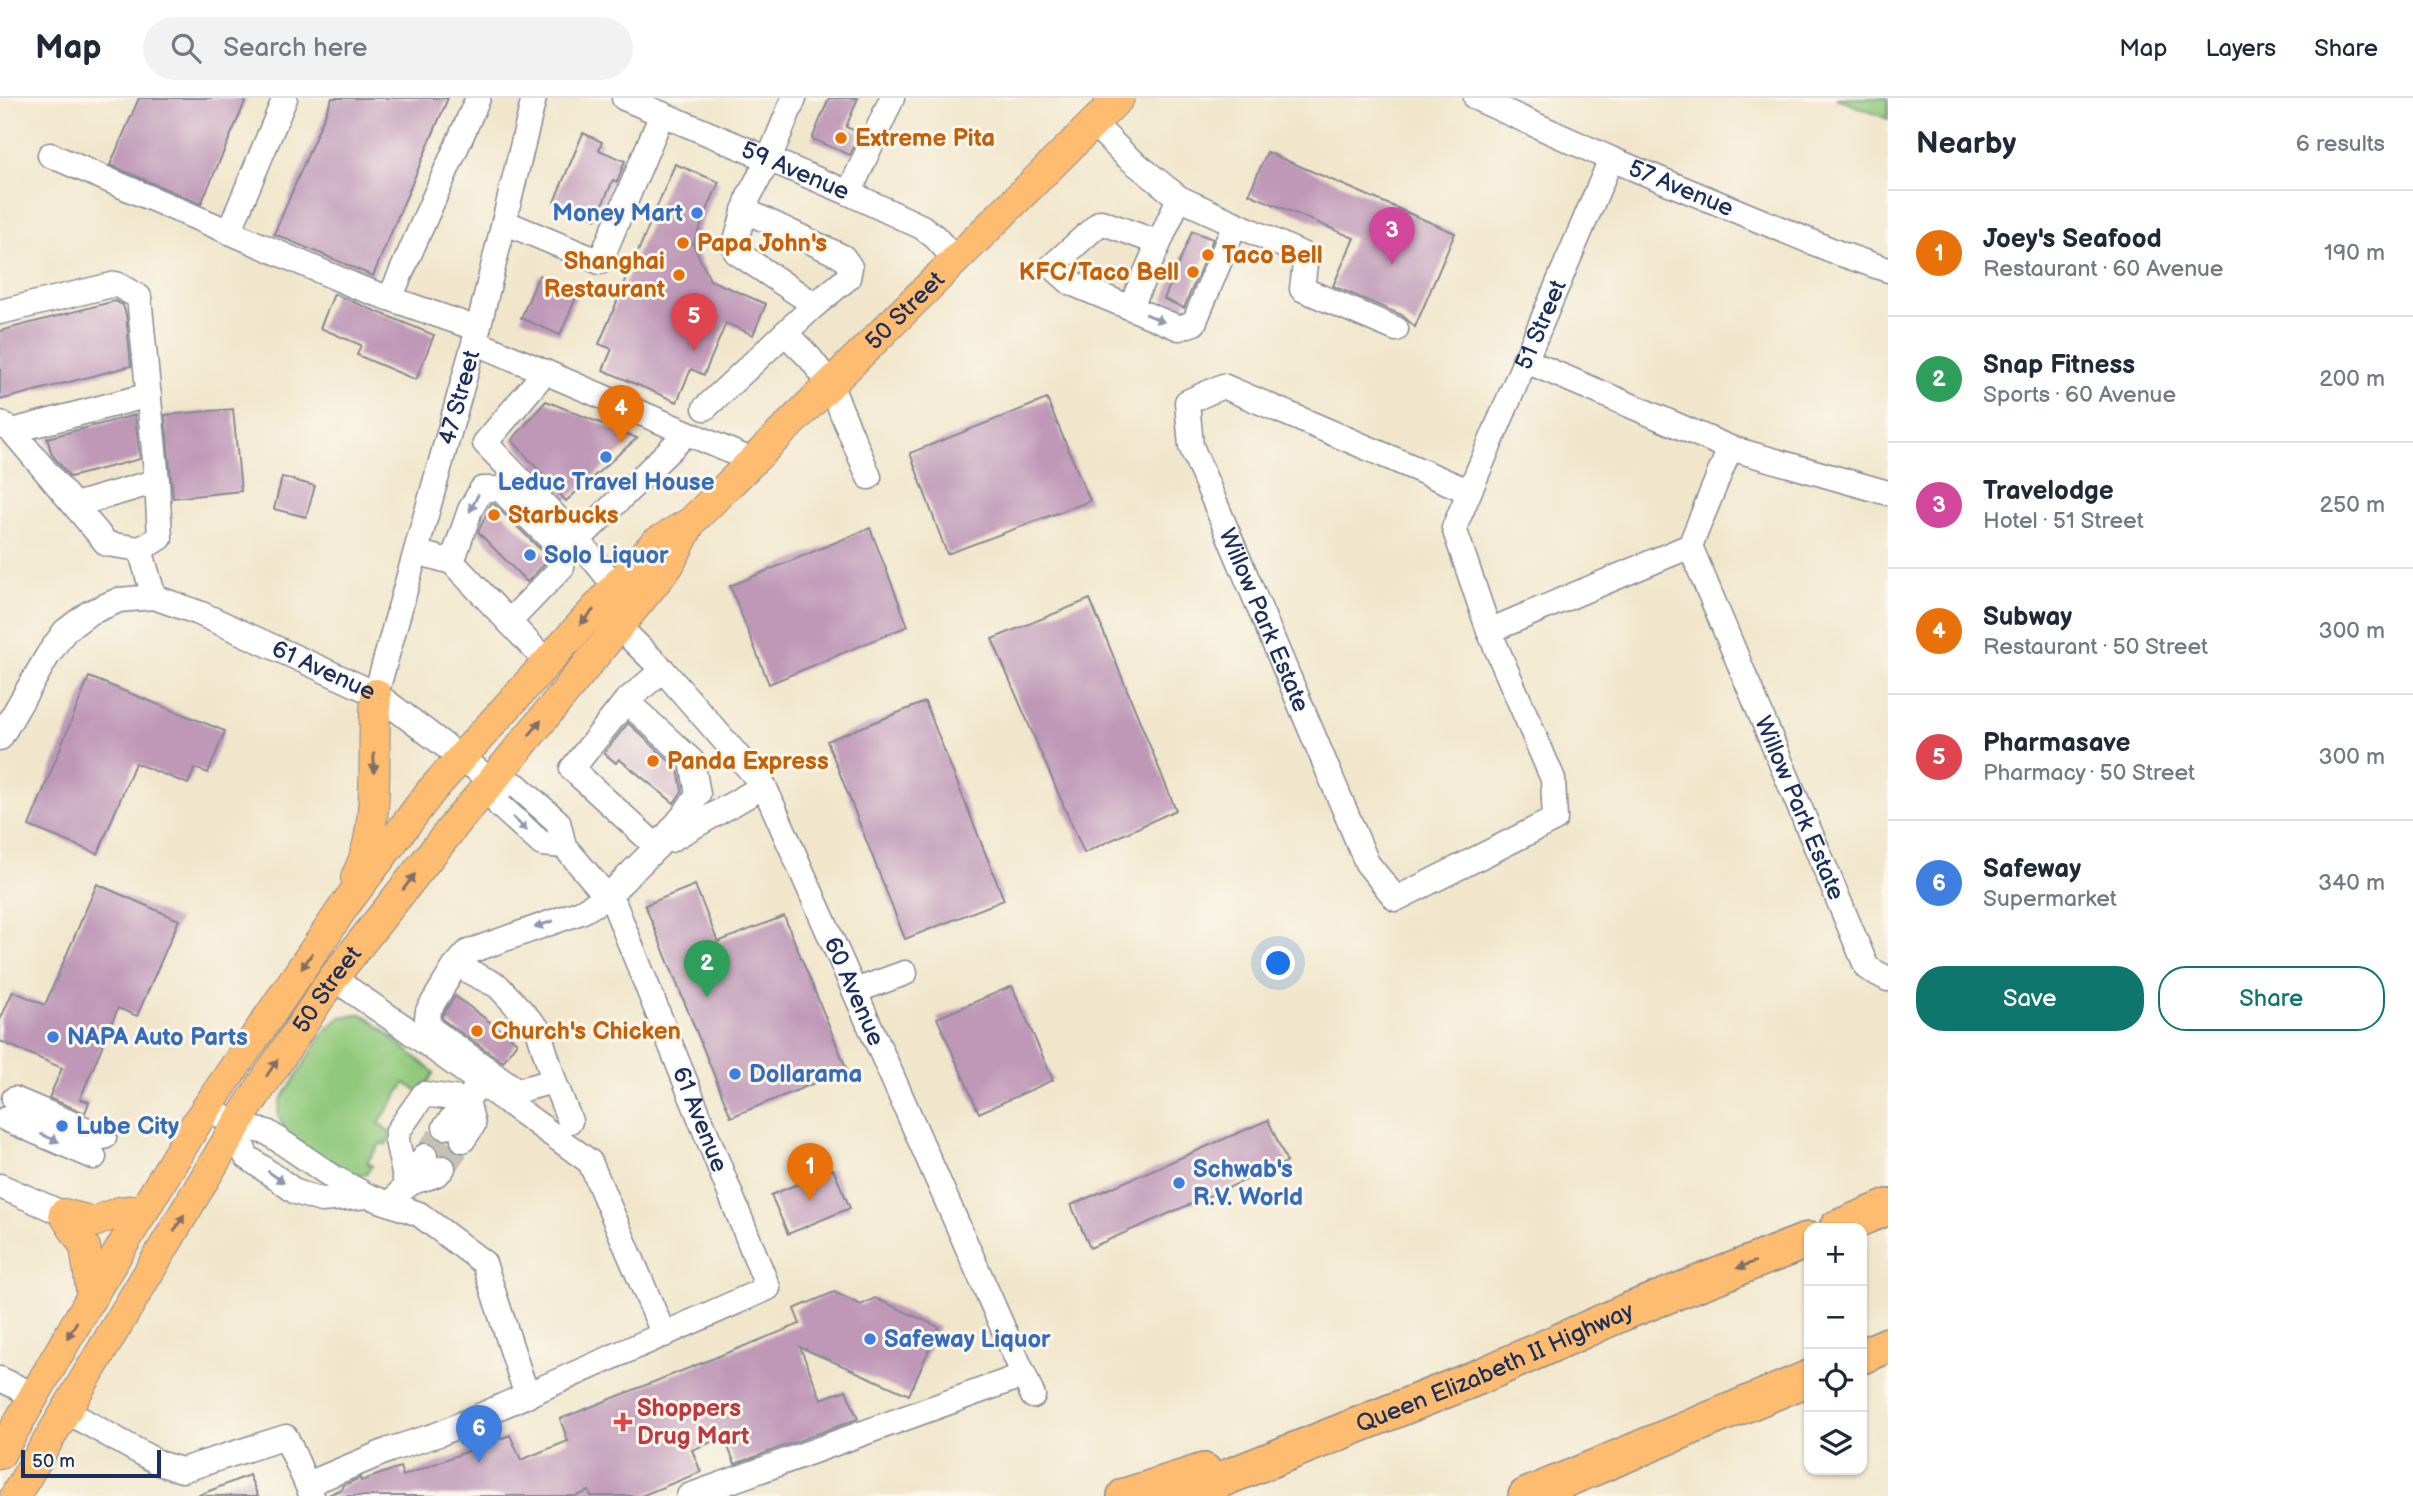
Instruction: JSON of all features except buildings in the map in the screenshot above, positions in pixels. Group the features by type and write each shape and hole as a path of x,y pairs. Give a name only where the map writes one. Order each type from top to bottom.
{"highway":[{"path":"1849,1223 1888,1207"},
{"name":"Queen Elizabeth II Highway","path":"1180,1496 1481,1376 1625,1312 1804,1242"},
{"path":"1525,1496 1804,1381"},
{"path":"1568,1496 1804,1381"},
{"path":"1125,1496 1370,1418"}],"main road":[{"name":"50 Street","path":"0,1454 208,1105 345,905 431,791 654,544 691,522 1119,98"},
{"name":"50 Street","path":"15,1496 64,1410 266,1077 333,978 460,818 669,565 691,522"},
{"path":"345,905 367,851 374,784 373,730 376,694"},
{"path":"94,1222 119,1212 145,1209"},
{"path":"64,1213 94,1222 127,1237 144,1282"},
{"path":"64,1213 85,1247 92,1296"}],"street":[{"path":"229,232 285,98"},
{"path":"390,299 478,98"},
{"name":"47 Street","path":"376,694 476,336 534,98"},
{"name":"59 Avenue","path":"624,98 849,193 922,227 955,258"},
{"path":"794,98 769,159 749,196 734,247 736,252 815,305"},
{"path":"849,193 892,98"},
{"name":"57 Avenue","path":"1476,98 1611,159 1841,254 1888,270"},
{"path":"504,222 600,262 662,114"},
{"path":"1094,124 1125,155 1179,198 1306,256 1303,289 1396,329"},
{"path":"50,155 476,336 545,372 753,461"},
{"name":"51 Street","path":"1468,491 1611,159"},
{"path":"1135,298 1179,198"},
{"path":"705,408 785,332 848,278 850,267 843,257 744,210"},
{"path":"1159,243 1101,222 1052,266 1070,283 1179,328 1194,323 1236,224"},
{"path":"0,312 116,284 139,297 158,481 159,538 140,550 107,544 6,427 149,395"},
{"path":"785,332 830,384 869,477"},
{"path":"1524,360 1730,448 1888,494"},
{"path":"545,372 485,443 578,540 615,586"},
{"name":"Willow Park Estate","path":"1223,386 1468,491 1454,528 1489,631 1553,779 1555,819 1396,899 1367,863 1191,446 1187,402 1223,386"},
{"path":"578,540 687,433"},
{"path":"1489,631 1690,546 1730,448"},
{"path":"75,505 158,481"},
{"path":"452,562 470,510 482,489 500,488 562,550 562,567 509,622"},
{"name":"Willow Park Estate","path":"1690,546 1867,968 1888,979"},
{"path":"0,737 30,684 65,631 89,613 120,600 145,598 140,550"},
{"path":"416,552 452,562 547,662"},
{"name":"61 Avenue","path":"145,598 200,613 376,694 492,782 499,805 542,844 564,846 615,906 768,1289 664,1335"},
{"name":"60 Avenue","path":"618,626 663,670 764,786 1028,1385 689,1496"},
{"path":"657,847 572,769 626,701 663,670"},
{"path":"554,1081 515,1089 432,1029 427,1018 428,1011 454,968 468,952 581,912 607,897 657,847 698,794 691,761 626,701"},
{"path":"657,847 764,786"},
{"path":"470,972 498,986 538,1029 570,1121"},
{"path":"855,991 905,973"},
{"path":"64,1410 160,1464 182,1470 286,1437 310,1490 390,1450 439,1434 664,1335 590,1162 473,1092 401,1025 333,978"},
{"path":"454,1134 473,1125 473,1092"},
{"path":"407,1183 397,1140 398,1131 424,1094 473,1092"},
{"path":"208,1105 236,1126 267,1132 333,1177 368,1196 419,1214 484,1263 527,1396"},
{"path":"10,1109 99,1147"},
{"path":"236,1126 246,1156 296,1192 321,1200 368,1196"},
{"path":"392,1205 407,1183 434,1162"},
{"path":"0,1186 64,1213"},
{"path":"0,1379 34,1395"}],"green space":[{"path":"1836,98 1888,98 1888,119"},
{"path":"361,1014 434,1073 421,1093 405,1083 379,1123 392,1134 386,1145 381,1143 367,1162 372,1166 365,1174 356,1176 286,1136 278,1112 281,1100 325,1031 340,1017"}],"tunnel":[{"path":"425,1156 445,1127"},
{"path":"443,1168 463,1140"}],"place":[{"name":"Extreme Pita","path":"841,138"},
{"name":"Money Mart","path":"697,213"},
{"name":"Papa John's","path":"683,243"},
{"name":"Taco Bell","path":"1208,255"},
{"name":"Travelodge","path":"1392,265"},
{"name":"KFC/Taco Bell","path":"1193,272"},
{"name":"Shanghai Restaurant","path":"679,275"},
{"name":"Pharmasave","path":"694,351"},
{"name":"Subway","path":"621,443"},
{"name":"Leduc Travel House","path":"606,457"},
{"name":"Starbucks","path":"494,515"},
{"name":"Solo Liquor","path":"530,555"},
{"name":"Panda Express","path":"653,761"},
{"name":"Snap Fitness","path":"707,998"},
{"name":"Church's Chicken","path":"477,1031"},
{"name":"NAPA Auto Parts","path":"53,1037"},
{"name":"Dollarama","path":"735,1074"},
{"name":"Lube City","path":"62,1126"},
{"name":"Schwab's R.V. World","path":"1179,1183"},
{"name":"Joey's Seafood","path":"810,1201"},
{"name":"Safeway Liquor","path":"870,1339"},
{"name":"Shoppers Drug Mart","path":"623,1422"},
{"name":"Safeway","path":"479,1463"}]}
